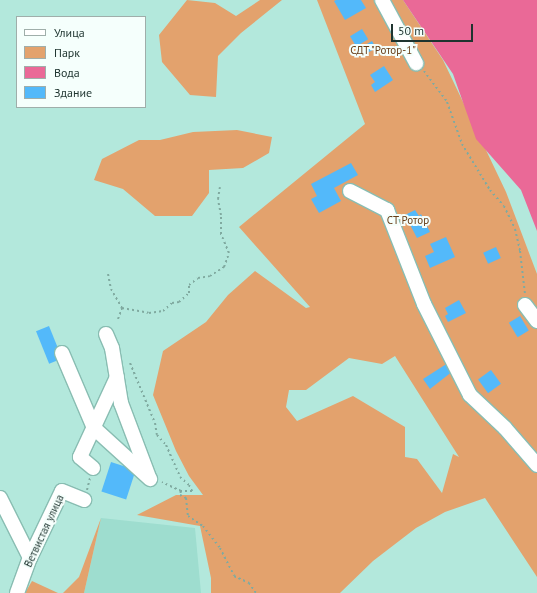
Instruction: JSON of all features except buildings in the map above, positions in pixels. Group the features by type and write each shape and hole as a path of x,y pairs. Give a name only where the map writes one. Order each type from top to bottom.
{"street":[{"path":"382,0 416,63"},
{"path":"350,191 387,210 424,304 470,395 505,428 537,465"},
{"path":"524,305 537,321"},
{"path":"106,334 112,348 120,403 150,479"},
{"path":"62,353 93,431 150,479"},
{"path":"93,468 80,457 117,378"},
{"name":"Ветвистая улица","path":"17,593 30,558 62,491 84,500"},
{"path":"0,498 30,558"}],"path":[{"path":"416,63 428,76 447,102 462,144 490,190 504,206 515,229 525,287 524,305"},
{"path":"108,274 111,289 122,308 149,313 163,311 172,303 179,302 189,293 189,285 198,278 210,276 224,267 229,253 221,234 221,214 218,199 220,187"},
{"path":"118,319 122,308"},
{"path":"130,363 155,423 157,435 166,445 180,477 189,485 192,491 181,491 170,484 150,479"},
{"path":"84,500 93,468"},
{"path":"181,491 180,495 186,498 188,516 204,526 220,548 234,576 250,583 256,593"}],"shaded area":[{"path":"101,518 195,528 201,593 84,593"}],"green space":[{"path":"187,0 215,3 236,16 260,0 282,0 241,33 218,56 216,97 190,95 162,62 159,35"},
{"path":"317,0 403,0 443,60 506,192 537,274 537,577 485,498 445,512 416,528 373,561 340,593 211,593 211,578 200,526 137,515 176,495 203,495 189,476 176,451 153,395 163,351 206,322 228,295 255,271 306,308 310,307 239,227 365,124","holes":["395,356 459,457 453,454 442,493 417,459 405,457 405,427 353,396 297,421 286,407 289,390 306,390 349,358 382,364"]},
{"path":"237,130 272,137 269,153 243,168 209,170 209,193 192,216 155,216 123,189 94,180 102,159 139,140 160,140 193,132"},
{"path":"101,518 84,593 63,593 79,577"},
{"path":"32,581 58,593 25,593"}],"water":[{"path":"403,0 537,0 537,231 521,190 476,139 453,74"}],"park label":[{"name":"СДТ \"Ротор-1\"","path":"383,50"},
{"name":"СТ Ротор","path":"408,220"}]}
